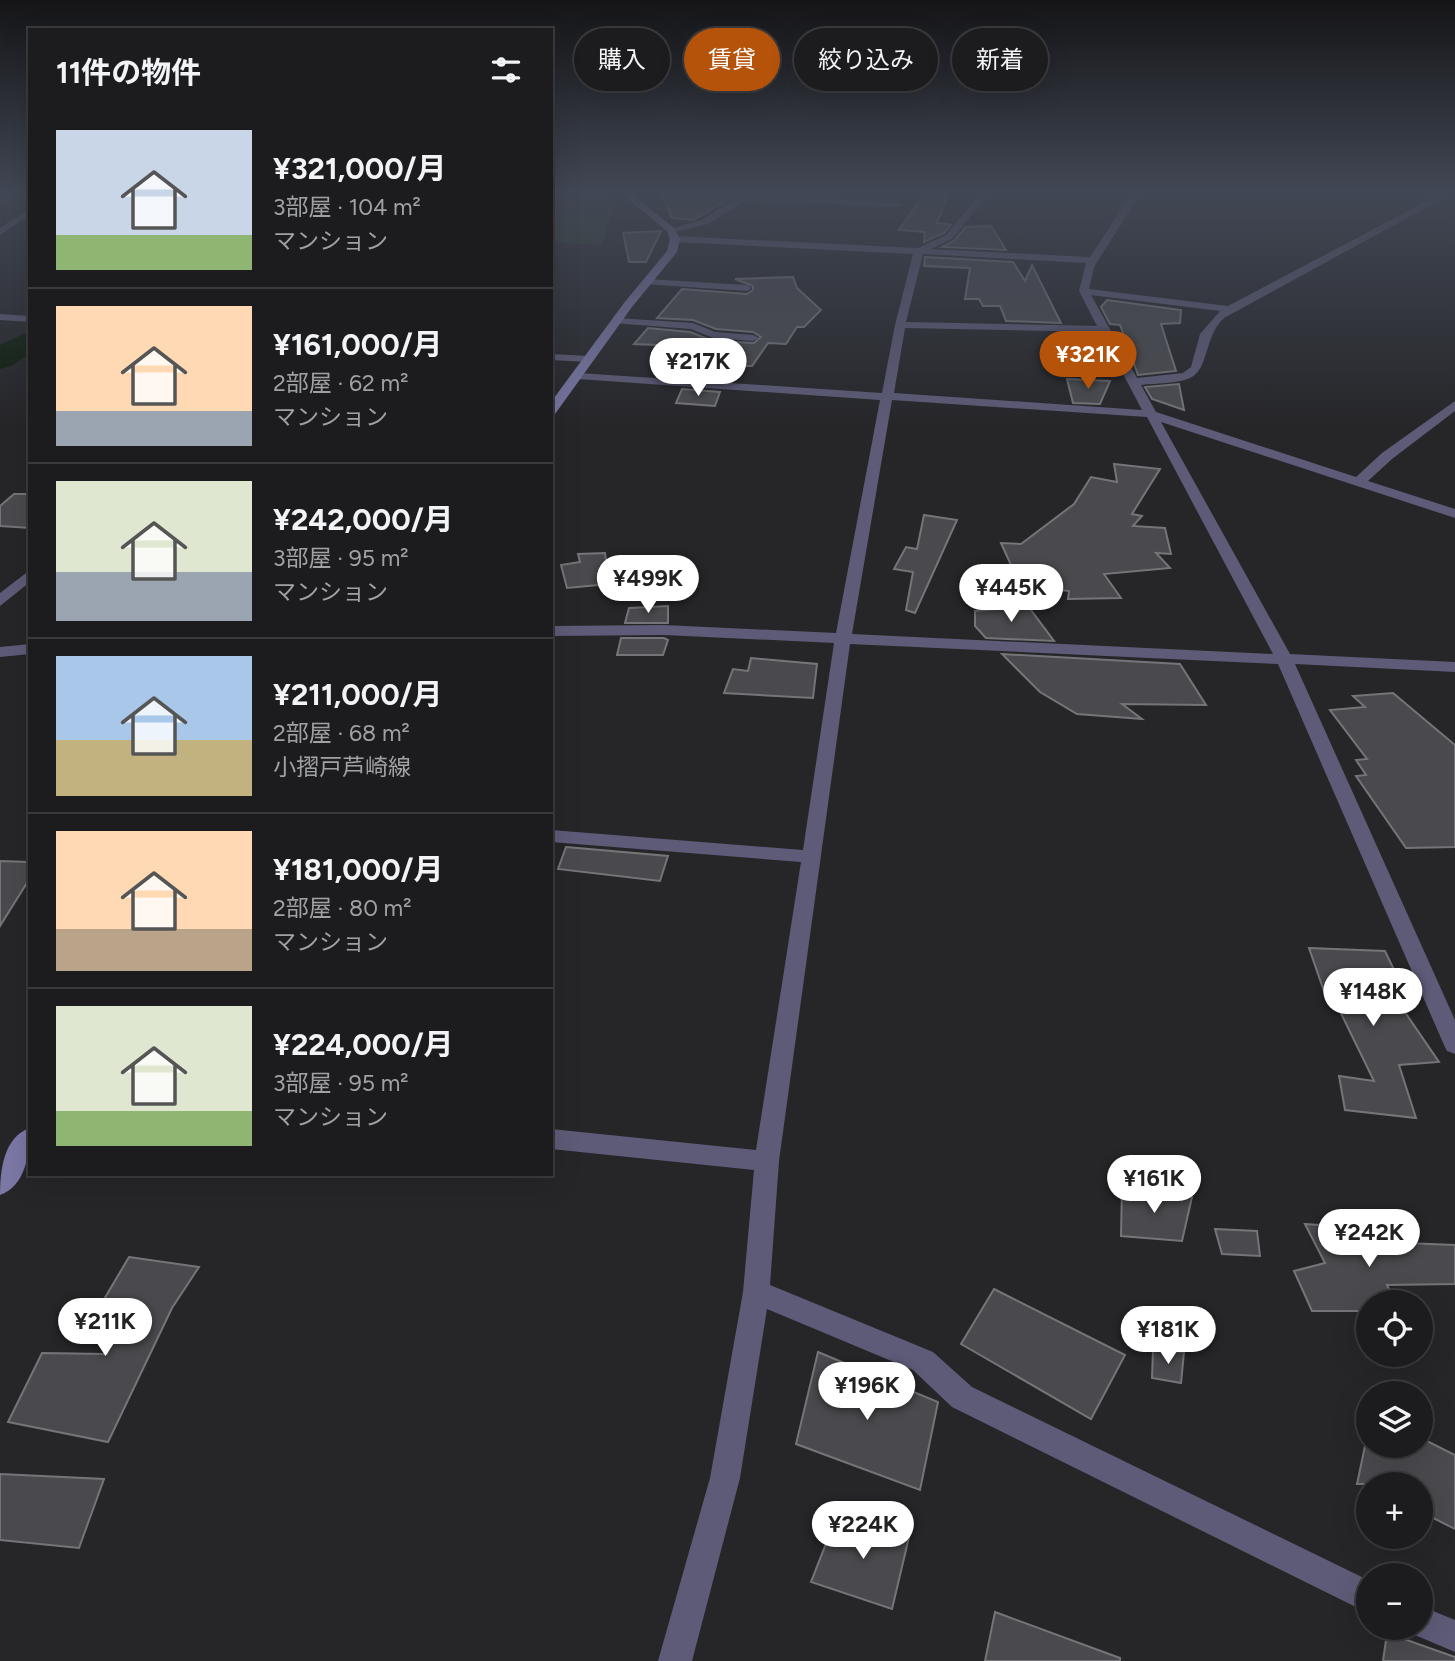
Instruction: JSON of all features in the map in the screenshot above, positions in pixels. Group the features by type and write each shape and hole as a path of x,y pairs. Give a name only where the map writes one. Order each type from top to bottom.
{"main road":[{"path":"553,408 656,272"},
{"path":"0,1185 28,1141"}],"street":[{"path":"676,1661 725,1478 756,1292 767,1161 843,639 886,396 914,272"},
{"path":"1086,272 1083,278 1084,291 1103,329 1284,659 1455,1045"},
{"path":"1133,382 1186,376 1196,369 1203,331 1215,318 1301,272"},
{"path":"648,282 747,288"},
{"path":"1084,291 1230,309"},
{"path":"0,317 28,319"},
{"path":"617,321 693,326 713,335 753,338"},
{"path":"900,325 989,329 1103,329"},
{"path":"553,357 589,359"},
{"path":"578,376 1150,414 1455,514"},
{"path":"1357,484 1387,456 1455,405"},
{"path":"0,601 28,576"},
{"path":"553,632 664,630 1455,667"},
{"path":"0,652 28,649"},
{"path":"553,836 812,857"},
{"path":"553,1139 767,1161"},
{"path":"756,1292 923,1361 962,1396 1356,1591"},
{"path":"1433,1627 1455,1636"}],"building":[{"path":"969,272 1019,272 1025,281 1029,272 1035,272 1061,323 1006,321 1000,306 983,306 979,299 965,299"},
{"path":"793,277 797,288 821,310 804,327 797,327 786,344 768,343 752,366 730,366 725,380 670,376 681,346 634,344 648,328 690,332 713,341 754,343 761,337 753,332 716,329 693,320 657,318 682,289 747,294 753,290 753,286 735,279"},
{"path":"1107,300 1181,310 1180,323 1161,324 1176,371 1138,375 1120,325 1110,324 1101,307"},
{"path":"1067,379 1110,381 1100,404 1073,403"},
{"path":"1179,384 1184,410 1152,399 1145,387"},
{"path":"682,389 720,392 715,406 676,403"},
{"path":"1114,464 1160,469 1132,514 1142,516 1133,526 1165,528 1171,554 1156,553 1170,568 1104,574 1121,598 1068,599 1069,591 1020,585 1001,543 1021,544 1074,504 1091,477 1117,482"},
{"path":"14,494 28,494 28,528 0,526 0,506"},
{"path":"924,515 957,520 915,613 906,610 913,572 894,569 906,547 917,549"},
{"path":"605,553 609,584 567,588 561,565 580,562 578,554"},
{"path":"668,606 668,623 625,623 629,608"},
{"path":"1028,606 1054,641 986,638 975,626 975,611"},
{"path":"621,638 668,640 663,655 617,655"},
{"path":"1002,654 1180,664 1206,705 1122,704 1142,719 1077,714 1040,692"},
{"path":"751,658 817,664 813,698 724,693 733,669 748,671"},
{"path":"1393,693 1455,745 1455,847 1406,848 1356,776 1366,775 1356,760 1367,759 1330,710 1365,707 1353,696"},
{"path":"566,847 668,856 660,881 558,869"},
{"path":"0,861 28,862 28,881 0,926"},
{"path":"1309,948 1385,951 1408,999 1396,999 1439,1062 1399,1065 1416,1118 1345,1110 1339,1076 1374,1081 1333,997 1326,997"},
{"path":"1122,1187 1192,1197 1182,1241 1121,1236"},
{"path":"1305,1224 1349,1227 1356,1241 1455,1245 1455,1284 1387,1285 1389,1290 1356,1290 1356,1311 1312,1311 1294,1271 1325,1263"},
{"path":"1215,1229 1257,1231 1260,1256 1222,1254"},
{"path":"129,1257 199,1267 172,1308 108,1442 8,1422 42,1353 107,1354 125,1303 103,1301"},
{"path":"994,1289 1125,1355 1091,1419 961,1344"},
{"path":"1153,1350 1184,1352 1181,1383 1152,1378"},
{"path":"818,1352 938,1402 920,1490 796,1444"},
{"path":"1433,1444 1455,1455 1455,1529 1433,1518 1433,1472 1360,1472 1362,1458 1433,1458"},
{"path":"0,1474 104,1479 79,1548 0,1540"},
{"path":"836,1518 910,1533 892,1609 811,1582"},
{"path":"995,1612 1120,1658 1120,1661 985,1661"},
{"path":"1386,1640 1407,1640 1455,1657 1455,1661 1383,1661"}],"waterway":[{"path":"0,359 28,341"}]}
